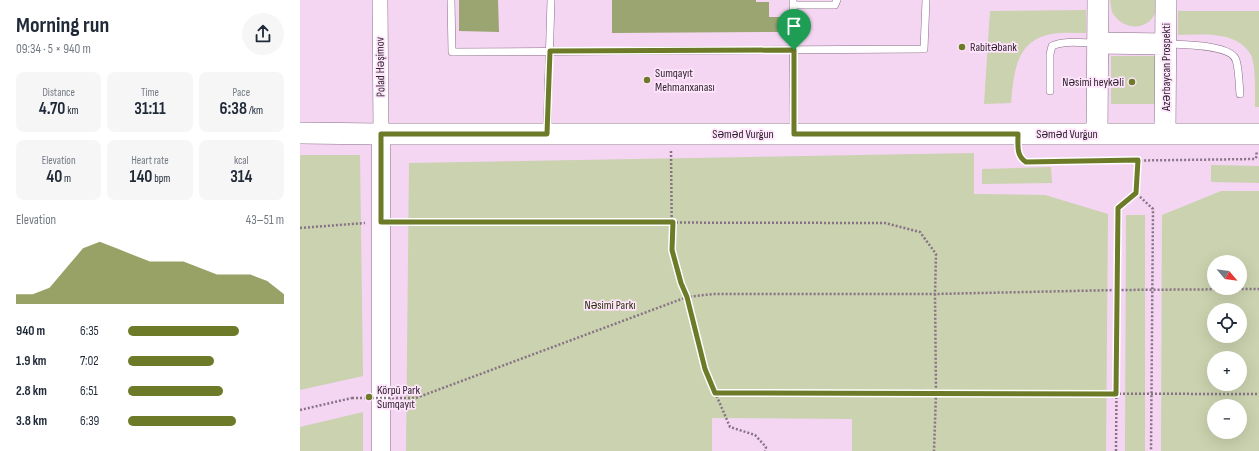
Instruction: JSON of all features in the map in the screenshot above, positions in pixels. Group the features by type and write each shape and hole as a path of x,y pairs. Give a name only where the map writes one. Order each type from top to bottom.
{"main road":[{"path":"1097,134 1098,0"},
{"name":"Azərbaycan Prospekti","path":"1165,134 1166,0"},
{"path":"1098,43 1166,44"},
{"name":"Səməd Vurğun","path":"300,133 1257,134"}],"street":[{"name":"Polad Həşimov","path":"380,0 381,134"},
{"path":"381,134 381,451"}],"lane":[{"path":"451,0 452,52 924,49 926,0"},
{"path":"547,134 551,0"},
{"path":"794,134 793,3 835,5 837,0"},
{"path":"1050,91 1050,54 1052,46 1057,43 1098,43"},
{"path":"1166,44 1210,47 1230,53 1236,58 1240,94"}],"path":[{"path":"670,134 673,222 672,250 681,283 687,297 705,369 730,427 755,435 766,447 765,451"},
{"path":"1018,134 1019,155 1021,159 1026,162 1254,158 1257,156 1257,134"},
{"path":"1116,451 1118,208 1136,193 1138,160"},
{"path":"1136,193 1153,209 1151,451"},
{"path":"300,228 381,222 885,223 920,232 936,254 936,394 934,451"},
{"path":"300,410 352,398 416,398 687,297 713,294 935,294 1259,289"},
{"path":"715,393 1259,394"}],"green space":[{"path":"459,0 498,0 499,32 459,31"},
{"path":"612,0 756,0 756,2 769,2 769,17 782,17 782,32 612,33"},
{"path":"1110,0 1156,0 1155,13 1152,19 1147,23 1130,26 1118,20 1113,14"},
{"path":"1086,10 1086,33 1051,34 1039,38 1023,51 1015,70 1011,103 984,104 990,11"},
{"path":"1178,11 1259,11 1259,107 1255,107 1253,60 1245,47 1237,41 1218,36 1178,35"},
{"path":"1111,56 1157,56 1157,104 1111,104"},
{"name":"Nəsimi Parkı","path":"974,153 974,194 1045,195 1108,214 1106,451 852,451 852,419 712,418 712,451 406,451 409,163"},
{"path":"300,155 360,155 363,376 300,390"},
{"path":"1211,165 1259,166 1259,183 1211,182"},
{"path":"1051,167 1052,183 982,184 982,169"},
{"path":"1221,191 1259,191 1259,451 1161,451 1162,215"},
{"path":"1126,215 1145,215 1145,451 1125,451"},
{"path":"363,412 363,451 300,451 300,427"}],"place":[{"name":"Rabitəbank","path":"962,47"},
{"name":"Sumqayıt Mehmanxanası","path":"647,80"},
{"name":"Nəsimi heykəli","path":"1132,82"},
{"name":"Körpü Park Sumqayıt","path":"369,397"}],"route":[{"path":"794,50 794,134 1018,134 1019,155 1021,159 1026,162 1138,160 1136,193 1118,208 1116,394 715,393 705,369 687,297 681,283 672,250 673,222 381,222 381,134 547,134 550,51 794,50"}]}
